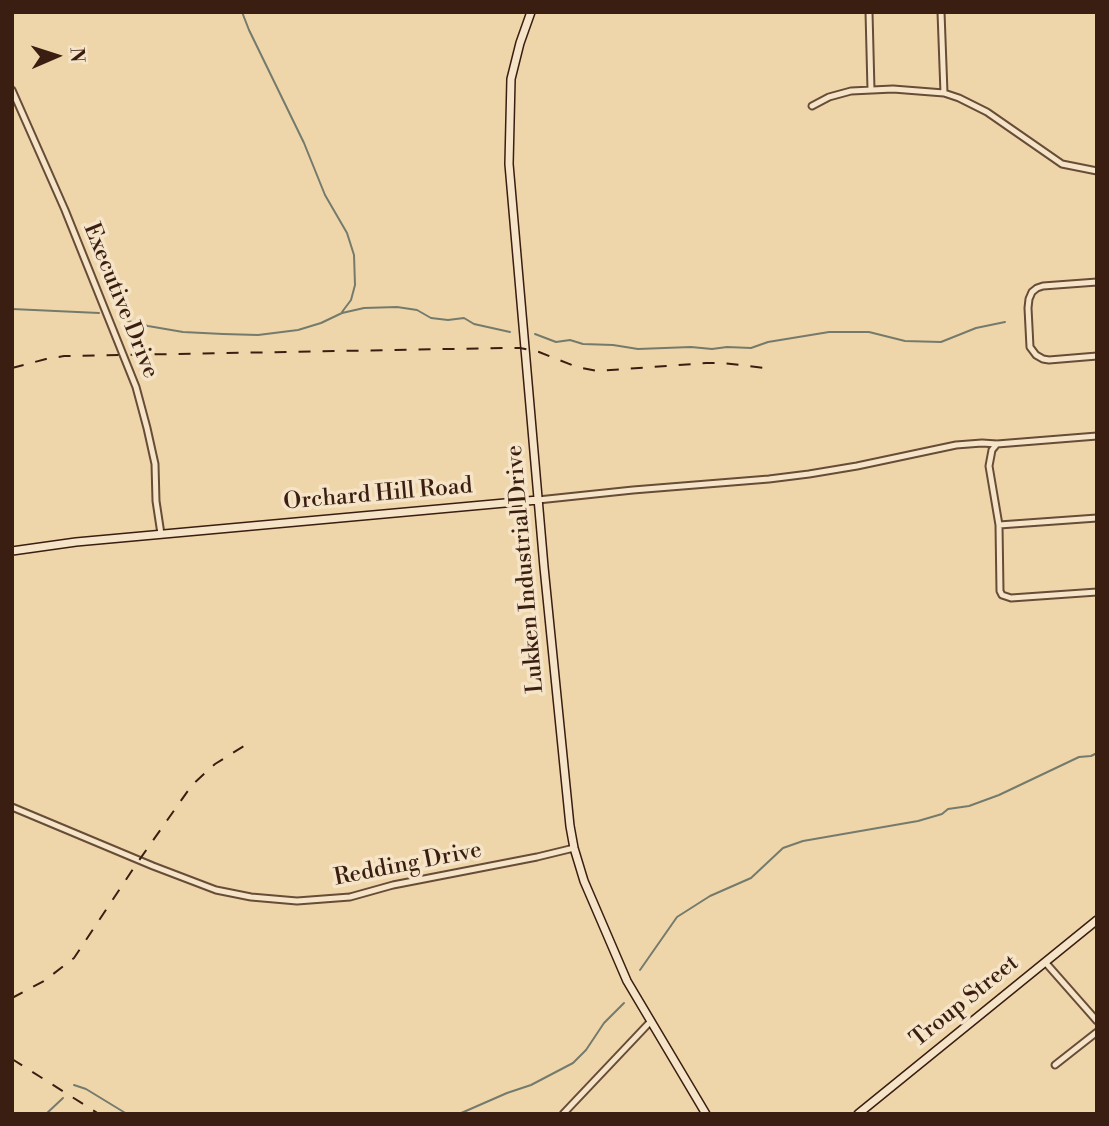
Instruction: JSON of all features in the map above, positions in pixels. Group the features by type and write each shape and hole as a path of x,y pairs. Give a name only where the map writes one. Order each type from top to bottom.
{"main road":[{"name":"Lukken Industrial Drive","path":"531,12 520,43 512,79 509,164 570,826 584,881 627,981 704,1114"},
{"name":"Orchard Hill Road","path":"12,551 75,542 538,500"},
{"name":"Troup Street","path":"858,1114 1097,920"}],"street":[{"path":"869,12 871,90"},
{"path":"941,12 944,93"},
{"path":"812,106 829,97 852,91 893,89 944,93 987,112 1062,164 1097,171"},
{"name":"Executive Drive","path":"12,90 65,210 136,387 155,464 156,501 161,534"},
{"path":"1097,282 1043,286 1032,292 1028,308 1030,347 1036,355 1049,360 1097,356"},
{"name":"Orchard Hill Road","path":"538,500 782,478 956,445 1097,436"},
{"path":"997,444 992,450 989,466 999,525 1002,595 1011,598 1097,592"},
{"path":"999,525 1097,519"},
{"name":"Redding Drive","path":"12,807 216,890 251,897 297,901 350,897 393,885 574,848"},
{"path":"1045,962 1097,1021"},
{"path":"563,1114 651,1021"},
{"path":"1055,1065 1097,1032"}],"waterway":[{"path":"242,12 304,143 325,195 347,233 354,255 355,285 351,300 342,312"},
{"path":"120,319 183,332 258,335 298,330 342,313 364,308 397,307 417,310 431,318 464,318 474,324 510,332"},
{"path":"12,309 99,313"},
{"path":"535,334 556,342 570,340 583,344 638,349 712,349 751,348 768,342 829,332 869,332 905,341 941,342 976,328 1005,322"},
{"path":"640,970 677,917 710,896 751,878 783,848 803,841 918,821 942,814 948,809 969,806 999,795 1079,757 1097,753"},
{"path":"459,1114 531,1085 573,1063 586,1050 604,1023 624,1003"},
{"path":"74,1085 86,1089 127,1114"},
{"path":"46,1114 63,1098"}],"railway":[{"path":"12,368 64,356 520,348 539,352 577,367 598,371 706,363 773,369"},
{"path":"12,998 44,981 74,958 192,785 215,764 244,746"},
{"path":"12,1059 99,1114"}]}
